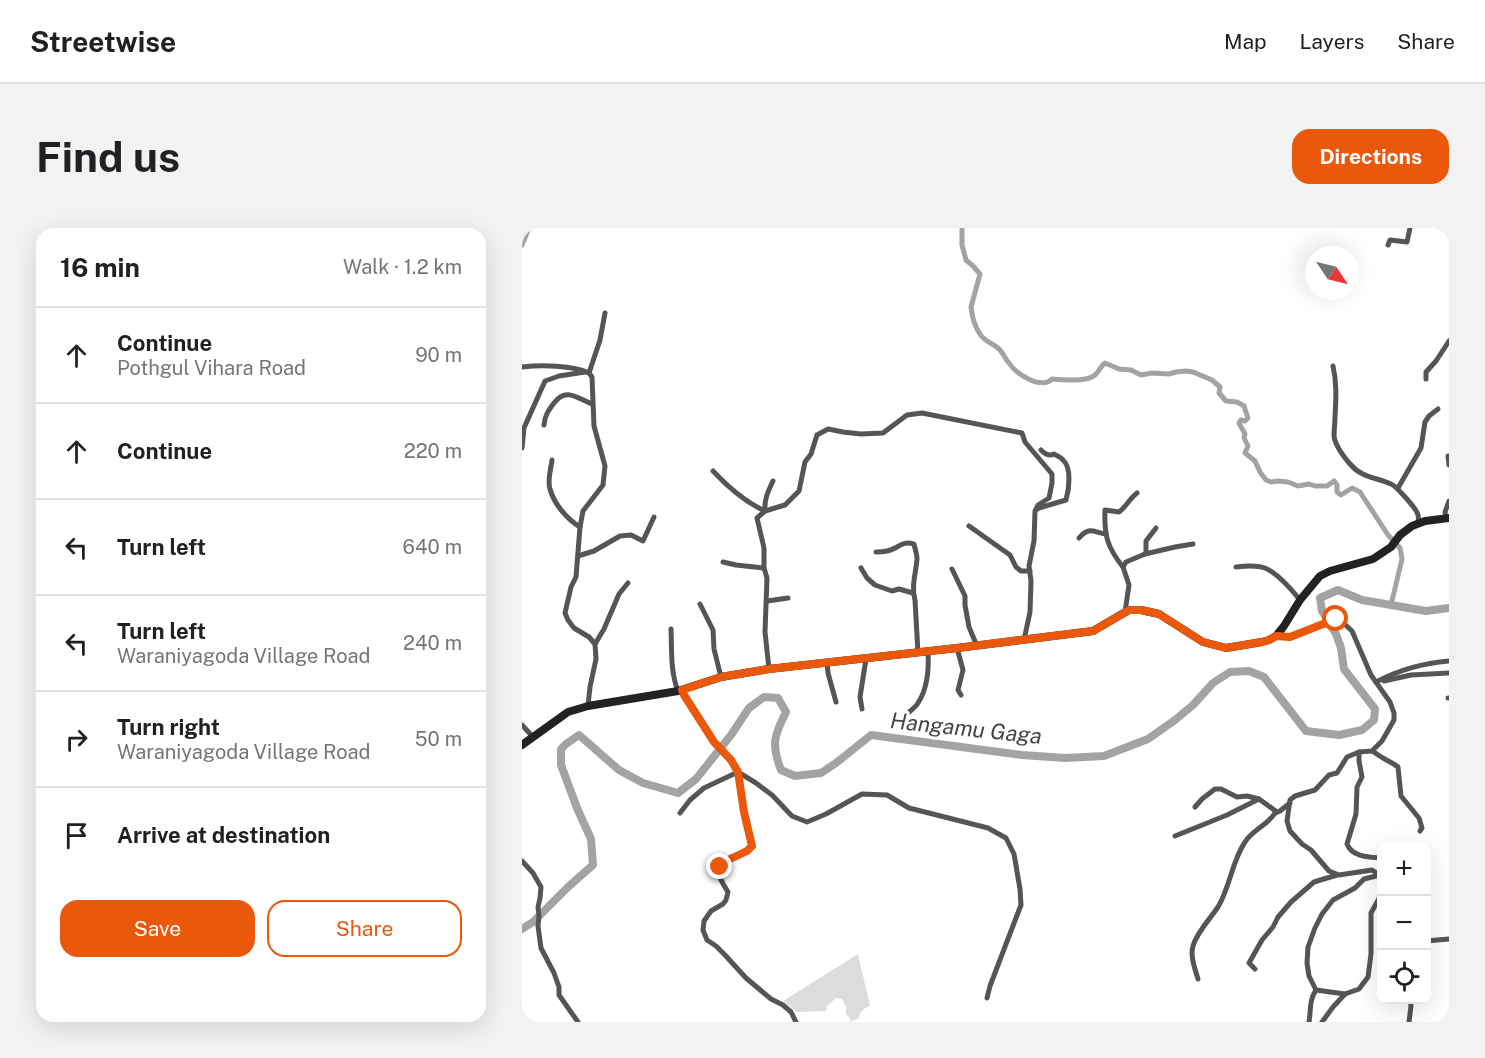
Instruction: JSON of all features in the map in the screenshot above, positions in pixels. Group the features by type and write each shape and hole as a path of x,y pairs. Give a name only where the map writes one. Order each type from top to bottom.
{"street":[{"path":"1388,245 1390,240 1407,242 1410,228"},
{"path":"588,372 600,340 605,313"},
{"path":"1426,379 1426,372 1449,341"},
{"path":"1333,366 1337,382 1334,437 1343,454 1361,474 1398,488 1418,514 1418,524"},
{"path":"522,367 558,367 588,372"},
{"path":"588,372 591,377 594,426 605,466 603,485 583,511 576,577 571,586 565,613 574,628 589,637 595,644"},
{"path":"522,448 524,428 545,381 559,376 588,372"},
{"path":"544,425 546,413 563,394 569,394 592,404"},
{"path":"1398,488 1421,448 1425,422 1438,409"},
{"path":"769,669 765,632 767,578 764,548 757,518 765,511 784,505 799,491 805,462 817,435 828,429 861,434 883,434 908,415 922,413 1022,433 1025,442 1052,474 1049,498 1038,505 1035,511 1034,541 1029,566 1030,612 1024,640"},
{"path":"1035,511 1066,500 1068,491 1068,469 1065,461 1041,450"},
{"path":"1448,456 1449,465"},
{"path":"552,460 550,489 556,503 570,521 580,527"},
{"path":"713,471 729,487 754,506 765,511"},
{"path":"765,511 764,505 773,481"},
{"path":"1125,612 1129,585 1123,567 1112,551 1104,530 1105,510 1119,512 1137,493"},
{"path":"522,745 568,712 588,706 680,690 721,677 769,669 1093,631 1129,610 1159,614 1203,642 1226,648 1262,642 1276,636 1300,600 1320,576 1373,559 1391,547 1412,526 1425,521 1447,518 1445,512 1449,501"},
{"path":"578,556 620,536 632,535 643,541 654,518"},
{"path":"969,526 1010,555 1016,567 1030,572"},
{"path":"1145,554 1146,541 1156,528"},
{"path":"1079,538 1090,530 1106,534"},
{"path":"876,552 889,551 909,542 914,544 917,557 913,593 918,652"},
{"path":"1123,567 1126,562 1145,554 1193,544"},
{"path":"723,562 765,568"},
{"path":"1236,567 1265,568 1285,582 1300,600"},
{"path":"861,568 875,585 892,591 899,589 913,593"},
{"path":"952,569 965,596 969,627 977,646"},
{"path":"588,706 596,659 595,644 619,594 628,583"},
{"path":"767,601 788,598"},
{"path":"700,604 713,630 714,649 721,677"},
{"path":"1276,636 1290,637 1339,619 1352,631 1371,675 1390,702 1394,713 1394,720 1382,741 1371,750 1347,757 1337,773 1329,775 1315,790 1295,796 1290,800 1287,821 1290,831 1329,871 1339,874"},
{"path":"671,629 674,681 714,742 731,760 738,772 752,846 720,867 719,875 728,892 726,900 711,911 704,921 703,930 707,940 716,946 746,978 791,1012 796,1022"},
{"path":"957,648 963,670 958,690 961,695"},
{"path":"908,713 919,702 926,683 929,668 928,651"},
{"path":"862,709 860,697 866,659"},
{"path":"1376,682 1395,673 1431,662 1449,661"},
{"path":"827,662 836,702"},
{"path":"1376,682 1411,675 1449,673"},
{"path":"522,725 532,737"},
{"path":"1371,750 1398,767 1401,796 1419,818 1422,828 1420,831"},
{"path":"1359,752 1362,777 1357,787 1356,814 1347,843 1351,851 1364,857 1377,858"},
{"path":"680,813 704,788 738,772"},
{"path":"738,772 772,795 792,816 807,822 862,794 887,795 909,808 988,828 1006,838 1014,854 1021,905 987,998"},
{"path":"1195,807 1215,789 1221,789 1237,797 1247,796 1259,799 1277,812"},
{"path":"1175,836 1259,799"},
{"path":"1198,979 1192,948 1227,889 1229,877 1245,841 1275,813 1290,803"},
{"path":"522,861 533,873 541,887 538,907 541,948 554,973 559,995 579,1022"},
{"path":"1255,969 1249,963 1262,940 1284,910 1314,882 1339,874 1371,870 1377,874"},
{"path":"1316,990 1309,976 1308,947 1322,914 1333,900 1355,888 1364,879 1377,877"},
{"path":"1316,990 1345,994 1359,989 1368,977 1371,954 1371,913 1380,896"},
{"path":"1431,941 1449,939"},
{"path":"1309,1022 1311,997 1316,990"},
{"path":"1322,1022 1345,994"},
{"path":"1409,1022 1411,1004"}],"shaded area":[{"path":"858,954 870,1006 862,1010 859,1018 850,1022 851,1019 846,1014 846,1007 842,999 836,998 827,1006 826,1011 797,1012 783,1001"}],"waterway":[{"path":"522,245 529,228"},
{"path":"962,228 962,245 966,260 980,274 971,307 975,325 982,336 1000,350 1017,372 1035,382 1042,383 1052,379 1082,379 1093,377 1105,363 1141,375 1186,371 1212,380 1220,387 1219,393 1226,401 1237,402 1244,406 1248,418 1239,423 1248,446 1245,453 1255,461 1266,480 1288,482 1298,486 1309,484 1327,486 1334,481 1337,485 1337,492 1341,495 1352,488 1360,492 1388,535 1400,548 1402,559 1391,605"},
{"name":"Hangamu Gaga","path":"522,929 533,922 593,865 591,839 561,765 561,749 579,735 619,770 643,783 678,793 696,779 749,708 764,697 778,698 786,712 775,740 775,747 781,770 795,776 821,773 871,735 1022,755 1065,758 1104,756 1148,739 1175,720 1193,705 1213,683 1230,672 1249,671 1264,677 1306,731 1339,735 1362,730 1374,720 1375,709 1344,669 1341,648 1336,634 1322,611 1320,598 1338,590 1362,600 1426,611 1449,608"}],"route":[{"path":"720,867 752,846 738,772 731,760 714,742 682,690 721,677 769,669 1093,631 1129,610 1159,614 1203,642 1226,648 1262,642 1276,636 1290,637 1336,619"}]}
